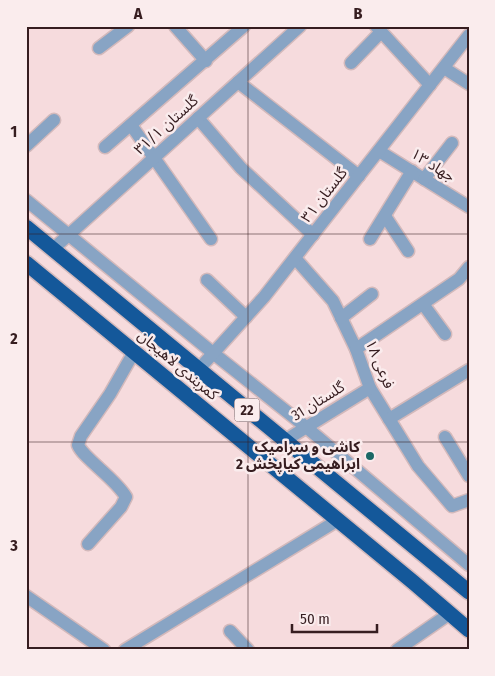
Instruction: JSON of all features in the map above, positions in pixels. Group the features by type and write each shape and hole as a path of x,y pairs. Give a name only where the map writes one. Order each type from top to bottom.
{"highway":[{"name":"کمربندی لاهیجان","path":"26,227 469,592"},
{"name":"کمربندی لاهیجان","path":"26,263 469,630"}],"street":[{"path":"99,48 128,26"},
{"path":"175,26 206,61"},
{"path":"105,147 244,26"},
{"name":"گلستان ۳۱/۱","path":"53,249 300,26"},
{"path":"351,63 379,29 430,85"},
{"name":"گلستان ۳۱","path":"199,369 246,317 313,236 469,35"},
{"path":"444,68 469,84"},
{"path":"238,82 359,176"},
{"path":"198,118 241,168 313,236"},
{"path":"26,146 54,120"},
{"path":"131,125 211,239"},
{"path":"424,179 452,142"},
{"name":"جهاد ۱۳","path":"379,151 469,207"},
{"path":"370,239 412,171"},
{"path":"26,200 213,354 306,427 469,565"},
{"path":"385,216 408,251"},
{"name":"فرعی ۱۸","path":"295,258 333,302 356,349 370,388 418,466 452,506 469,500"},
{"path":"356,349 459,279 469,267"},
{"path":"207,280 246,317"},
{"path":"341,318 372,294"},
{"path":"422,304 445,334"},
{"path":"88,544 121,507 126,497 123,491 82,452 78,444 81,436 110,394 134,352"},
{"path":"389,419 469,370"},
{"name":"گلستان 31","path":"284,441 370,388"},
{"path":"445,437 469,476"},
{"path":"125,650 338,520"},
{"path":"26,596 104,650"},
{"path":"397,650 449,614"},
{"path":"230,631 248,650"}],"place":[{"name":"کاشی و سرامیک ابراهيمی کیاپخش 2","path":"370,456"}]}
